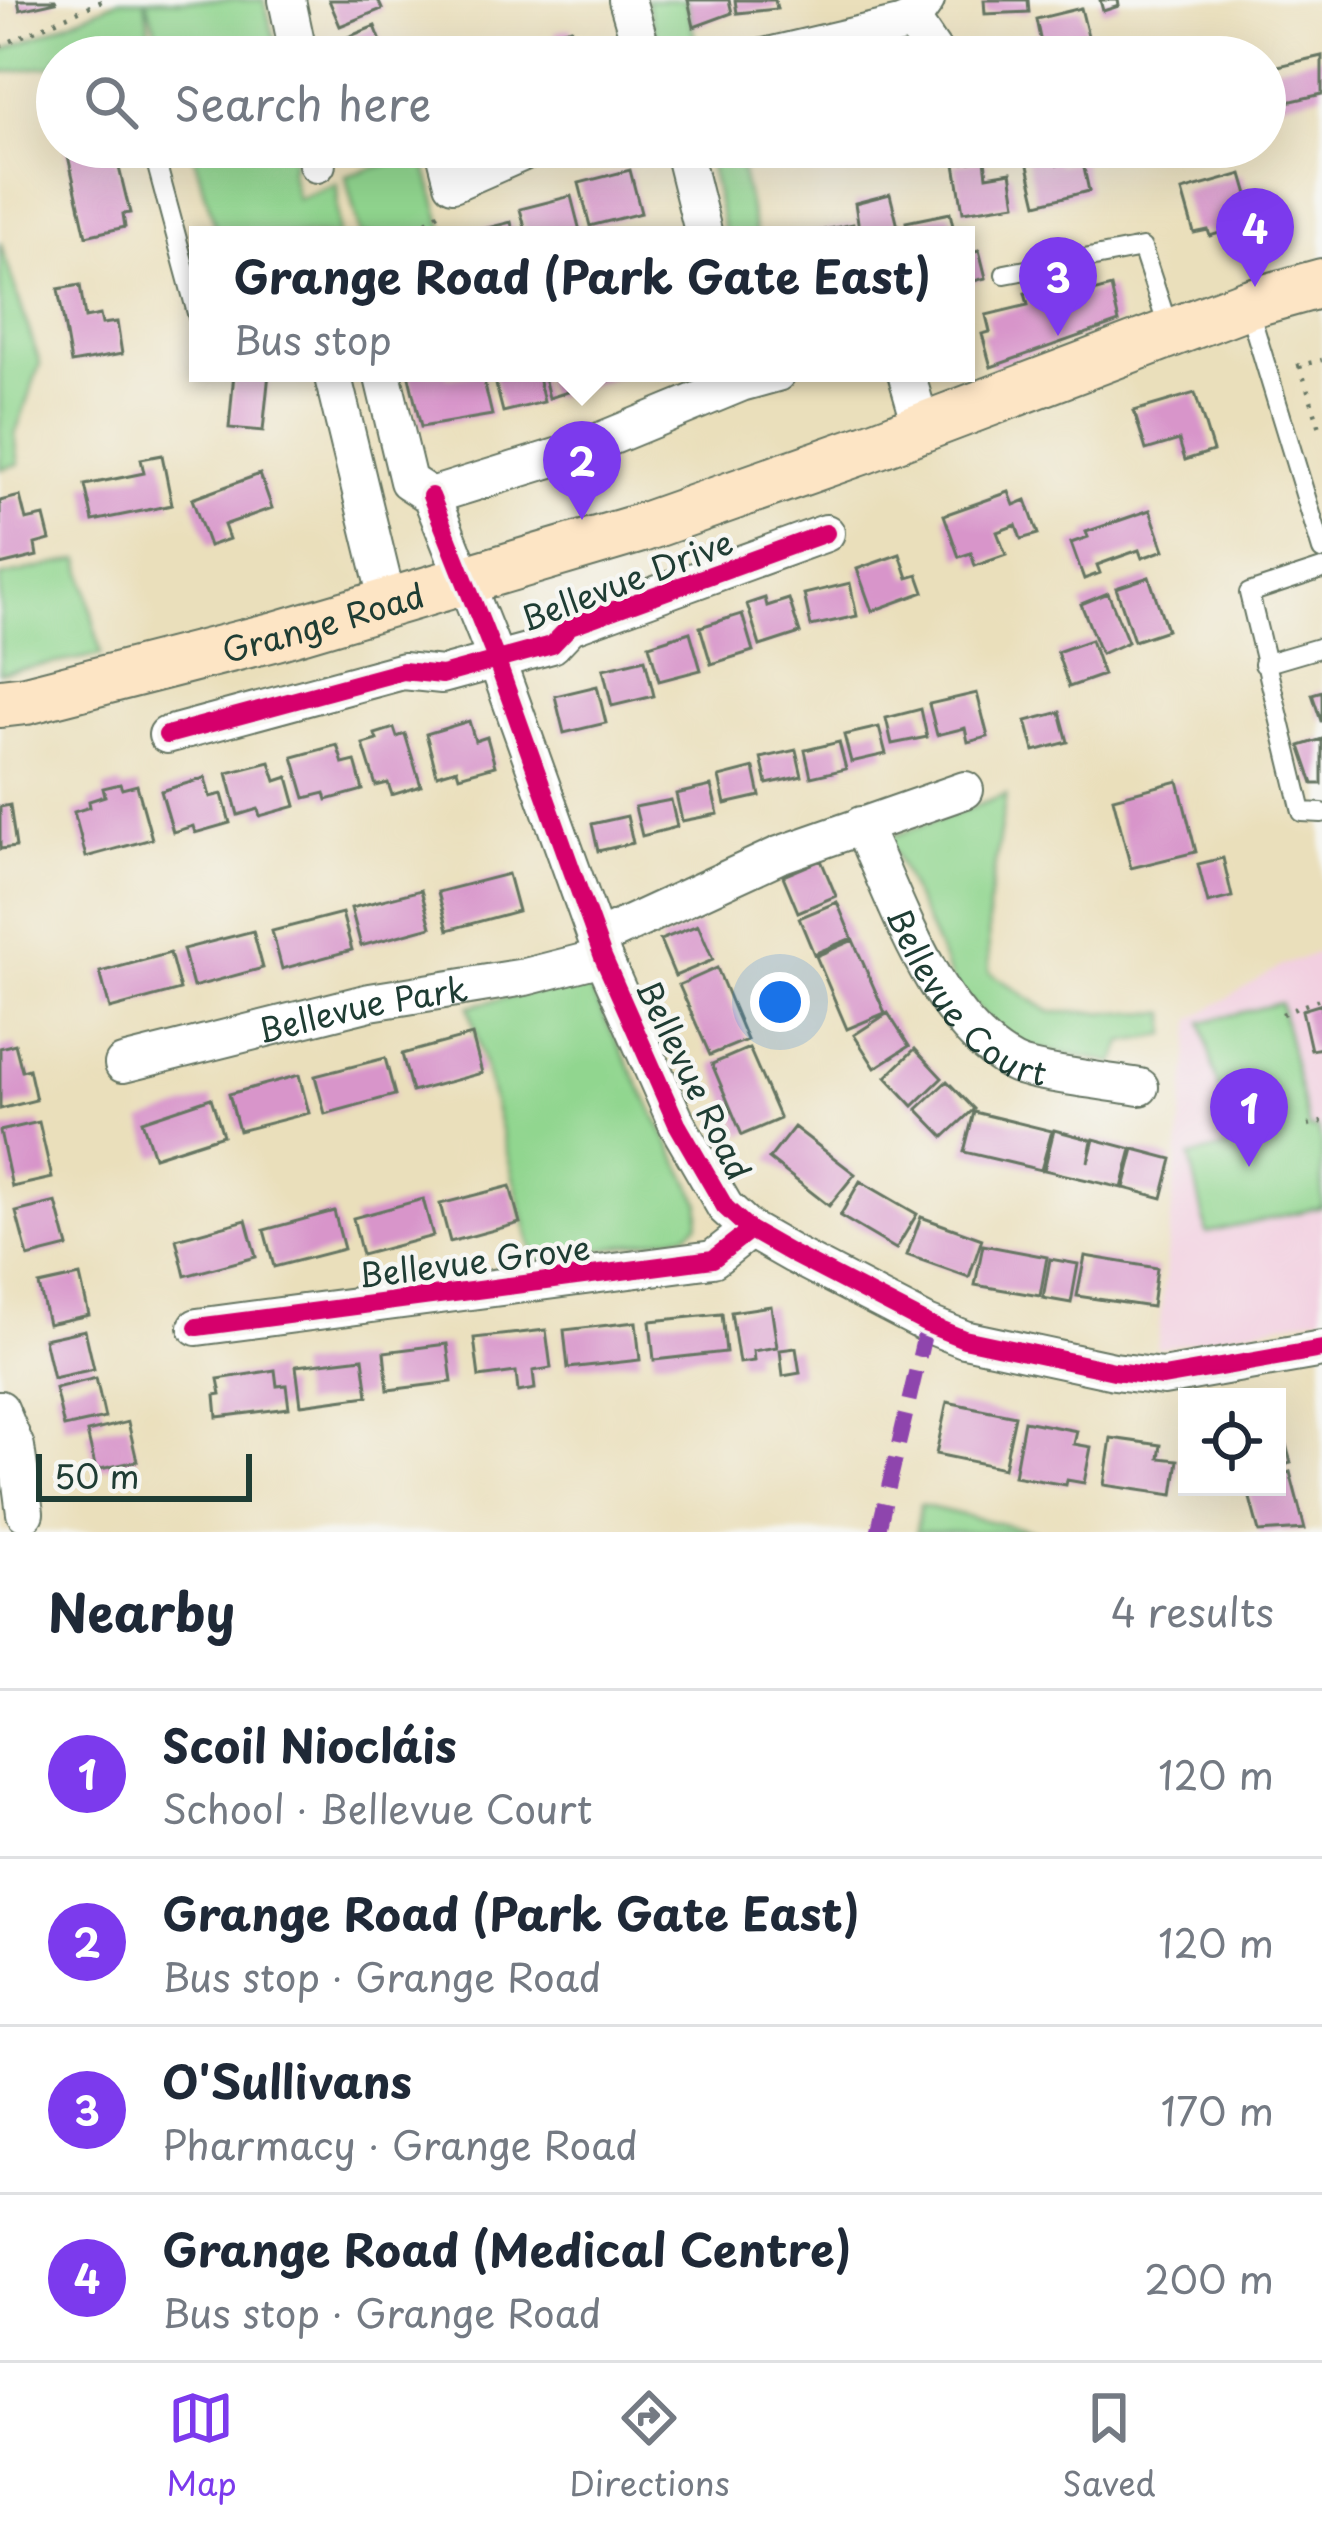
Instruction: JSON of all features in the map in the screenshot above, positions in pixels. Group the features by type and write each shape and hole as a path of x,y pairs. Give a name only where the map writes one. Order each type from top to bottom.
{"main road":[{"name":"Grange Road","path":"0,703 277,636 641,528 922,428 1247,304 1322,284"}],"street":[{"path":"287,0 295,36"},
{"path":"627,0 638,36"},
{"path":"833,36 919,10"},
{"path":"687,168 702,226"},
{"path":"334,382 388,603"},
{"name":"Bellevue Road","path":"384,382 408,481 431,496 496,659 600,948 677,1124 725,1207 750,1230 945,1332 1094,1367 1163,1377 1322,1349"},
{"path":"431,496 575,451 731,382"},
{"path":"909,382 922,428"},
{"name":"Bellevue Drive","path":"167,735 403,670 442,675 552,645 570,626 826,532"},
{"path":"600,948 779,855 964,790"},
{"name":"Bellevue Court","path":"862,825 937,988 980,1038 1015,1066 1140,1087"},
{"name":"Bellevue Park","path":"123,1064 370,1002 526,977 600,948"},
{"name":"Bellevue Grove","path":"196,1327 713,1259 750,1230"},
{"path":"0,1409 16,1447 25,1513"}],"lane":[{"path":"158,168 189,284"},
{"path":"1005,274 1142,248 1170,334"},
{"path":"1247,304 1322,550"},
{"path":"1322,569 1249,593 1302,812 1322,813"},
{"path":"1264,664 1322,647"}],"path":[{"path":"0,46 104,0"},
{"path":"421,226 442,213 449,168"},
{"path":"1268,374 1322,360"},
{"path":"1300,366 1322,434"},
{"path":"1282,1014 1322,998"},
{"path":"1308,1125 1322,1122"}],"shaded area":[{"path":"1322,951 1322,1315 1157,1349 1192,1019 1281,966"}],"green space":[{"path":"120,0 145,0 150,36 37,36"},
{"path":"146,0 264,0 273,36 157,36"},
{"path":"646,0 686,0 694,36 656,36"},
{"path":"36,36 36,68 0,73 0,52"},
{"path":"197,168 292,168 297,199 337,184 338,226 215,226"},
{"path":"374,168 426,168 442,226 358,226 346,176"},
{"path":"711,168 741,168 754,226 723,226"},
{"path":"0,242 40,364 15,435 19,464 0,469"},
{"path":"80,559 101,655 0,673 0,577"},
{"path":"1006,795 988,908 989,972 1050,1012 1167,1013 1167,1035 1123,1042 1115,1063 1017,1045 956,988 888,838"},
{"path":"585,980 700,1203 698,1224 687,1234 535,1261 469,1006"},
{"path":"1280,1003 1309,1129 1318,1128 1322,1146 1322,1207 1207,1233 1190,1157 1232,1146 1202,1022"},
{"path":"920,1505 1036,1532 916,1532"}],"building":[{"path":"18,0 55,0 56,2 20,10"},
{"path":"329,0 378,0 382,9 340,26"},
{"path":"688,0 729,0 732,13 694,27"},
{"path":"735,0 775,0 777,9 737,13"},
{"path":"984,0 1028,0 1029,12 985,14"},
{"path":"1100,0 1118,0 1119,6 1103,11"},
{"path":"1081,8 1088,36 1040,36 1036,19"},
{"path":"375,26 379,36 350,36"},
{"path":"571,28 573,36 556,36 555,32"},
{"path":"1322,56 1322,94 1286,102 1286,64"},
{"path":"71,168 119,168 130,213 123,214 125,227 86,236"},
{"path":"956,168 986,168 987,176 1011,172 1016,204 963,212"},
{"path":"1029,168 1084,168 1089,191 1037,204"},
{"path":"630,170 641,213 590,226 579,183"},
{"path":"1242,174 1254,215 1233,221 1236,228 1210,236 1208,230 1194,233 1182,191"},
{"path":"890,194 898,226 859,226 855,203"},
{"path":"571,196 579,226 525,226 520,209"},
{"path":"950,213 953,226 907,226 906,222"},
{"path":"979,250 986,278 975,281 975,251"},
{"path":"80,285 85,318 100,315 102,324 117,322 122,354 71,363 58,289"},
{"path":"1055,285 1060,301 1111,287 1119,322 991,367 982,334 990,332 986,315 1028,305 1025,293"},
{"path":"233,382 268,382 263,431 229,428"},
{"path":"410,382 484,382 492,415 421,427"},
{"path":"495,382 539,382 544,402 503,412"},
{"path":"545,382 600,382 549,398"},
{"path":"1195,393 1213,451 1185,460 1179,440 1146,450 1134,411"},
{"path":"162,455 172,505 93,521 85,485 144,473 141,459"},
{"path":"260,474 272,508 224,525 229,539 209,546 192,499"},
{"path":"1009,492 1014,505 1026,500 1038,534 1021,539 1016,525 997,532 1006,555 975,566 971,553 959,557 944,515"},
{"path":"20,496 26,520 44,516 50,540 35,544 37,556 0,565 0,501"},
{"path":"1150,510 1164,550 1142,558 1139,550 1119,557 1097,565 1100,573 1084,579 1071,543 1088,537 1086,532"},
{"path":"900,554 908,578 918,575 924,592 872,611 857,569"},
{"path":"1149,577 1167,630 1134,641 1116,588"},
{"path":"850,583 857,616 811,626 804,594"},
{"path":"1108,593 1128,642 1101,654 1081,604"},
{"path":"765,598 767,606 789,599 800,633 760,646 747,604"},
{"path":"742,614 753,651 711,664 700,627"},
{"path":"690,632 701,670 659,681 649,645"},
{"path":"1091,640 1103,675 1069,687 1057,652"},
{"path":"645,659 654,696 612,706 603,669"},
{"path":"597,686 606,723 564,733 555,696"},
{"path":"1322,691 1322,721 1321,721 1312,694"},
{"path":"977,693 988,737 968,742 965,728 937,735 929,704"},
{"path":"921,709 927,737 892,744 886,718"},
{"path":"1060,712 1068,742 1034,751 1026,721"},
{"path":"469,721 475,741 487,737 495,766 459,776 457,769 437,775 426,734"},
{"path":"879,727 886,754 851,762 844,735"},
{"path":"394,728 397,737 405,734 421,786 392,795 388,783 376,786 363,744"},
{"path":"1322,739 1322,784 1313,784 1300,746"},
{"path":"839,742 846,769 811,777 805,750"},
{"path":"337,745 343,764 355,761 363,790 327,800 325,793 305,798 293,757"},
{"path":"796,750 802,776 767,784 761,758"},
{"path":"270,762 276,781 288,777 296,806 260,816 258,809 238,815 227,773"},
{"path":"754,768 760,796 725,804 719,777"},
{"path":"205,778 210,797 222,794 230,823 195,833 193,826 173,832 161,791"},
{"path":"1178,781 1196,852 1131,868 1113,798"},
{"path":"120,784 122,789 137,785 152,839 86,857 74,812 105,796 103,788"},
{"path":"711,786 718,814 682,821 676,794"},
{"path":"671,800 677,827 642,836 635,807"},
{"path":"10,805 16,847 0,849 0,807"},
{"path":"627,816 633,843 598,851 592,824"},
{"path":"1223,858 1232,897 1208,903 1198,864"},
{"path":"821,860 836,896 798,912 783,876"},
{"path":"508,874 518,911 448,930 438,892"},
{"path":"421,890 431,927 361,946 351,908"},
{"path":"837,902 852,938 814,954 799,918"},
{"path":"342,913 352,950 282,969 272,931"},
{"path":"698,925 713,960 675,976 660,940"},
{"path":"253,931 263,968 193,987 183,949"},
{"path":"853,940 885,1013 847,1029 816,956"},
{"path":"170,953 180,990 110,1009 100,972"},
{"path":"717,968 747,1040 710,1055 679,985"},
{"path":"1322,1004 1322,1048 1311,1050 1302,1010"},
{"path":"888,1013 909,1046 875,1068 854,1035"},
{"path":"472,1035 482,1073 412,1092 402,1054"},
{"path":"15,1044 22,1071 29,1069 36,1100 0,1109 0,1048"},
{"path":"749,1048 780,1119 742,1135 712,1064"},
{"path":"915,1049 942,1078 913,1106 886,1077"},
{"path":"385,1058 395,1095 325,1114 315,1076"},
{"path":"299,1075 309,1113 239,1131 229,1094"},
{"path":"947,1081 974,1109 944,1137 917,1109"},
{"path":"211,1098 223,1135 154,1157 142,1121"},
{"path":"974,1112 1052,1131 1041,1170 964,1152"},
{"path":"39,1122 52,1178 12,1187 0,1131"},
{"path":"794,1127 855,1174 829,1206 769,1159"},
{"path":"1054,1130 1092,1140 1088,1162 1094,1139 1132,1149 1122,1188 1044,1170"},
{"path":"1134,1149 1172,1159 1162,1198 1124,1188"},
{"path":"860,1181 917,1214 896,1249 840,1216"},
{"path":"510,1186 520,1223 450,1242 440,1204"},
{"path":"423,1199 433,1236 362,1255 353,1218"},
{"path":"56,1202 68,1247 28,1257 16,1212"},
{"path":"334,1211 344,1249 274,1267 264,1230"},
{"path":"921,1217 982,1239 969,1277 907,1255"},
{"path":"246,1220 256,1257 185,1276 176,1239"},
{"path":"983,1245 1047,1257 1040,1296 975,1285"},
{"path":"1085,1256 1157,1268 1152,1307 1077,1296"},
{"path":"1050,1259 1078,1264 1071,1303 1043,1298"},
{"path":"80,1276 89,1315 48,1324 39,1285"},
{"path":"771,1306 777,1347 753,1351 754,1361 739,1363 731,1312"},
{"path":"722,1314 726,1352 654,1360 650,1321"},
{"path":"636,1322 640,1360 568,1368 564,1330"},
{"path":"85,1330 94,1369 53,1378 44,1339"},
{"path":"546,1330 551,1368 533,1371 535,1389 518,1392 516,1372 479,1377 474,1338"},
{"path":"447,1344 452,1382 388,1390 384,1352"},
{"path":"796,1348 800,1373 783,1376 780,1350"},
{"path":"363,1358 368,1396 301,1405 296,1366"},
{"path":"275,1370 277,1386 286,1385 289,1408 217,1417 218,1379"},
{"path":"96,1378 105,1418 64,1427 55,1388"},
{"path":"947,1402 1015,1416 1004,1468 936,1454"},
{"path":"1024,1421 1077,1431 1074,1444 1091,1447 1084,1483 1067,1480 1066,1485 1014,1476"},
{"path":"128,1422 137,1461 96,1470 87,1432"},
{"path":"1111,1438 1161,1445 1159,1458 1178,1460 1173,1495 1104,1485"},
{"path":"1290,1472 1305,1529 1259,1532 1249,1496 1286,1496 1286,1473"}],"marked path":[{"path":"878,1532 927,1324"}],"cycle path":[{"path":"431,496 496,659 603,957 677,1124 725,1207 750,1230 794,1255 964,1339 1163,1377 1322,1349"},
{"path":"167,735 403,671 442,675 552,645 570,626 826,533"},
{"path":"197,1327 713,1259 750,1230"}],"place":[{"name":"Grange Road (Medical Centre)","path":"1255,287"},
{"name":"O'Sullivans","path":"1058,336"},
{"name":"Grange Road (Park Gate East)","path":"582,520"},
{"name":"Scoil Niocláis","path":"1249,1167"}]}
